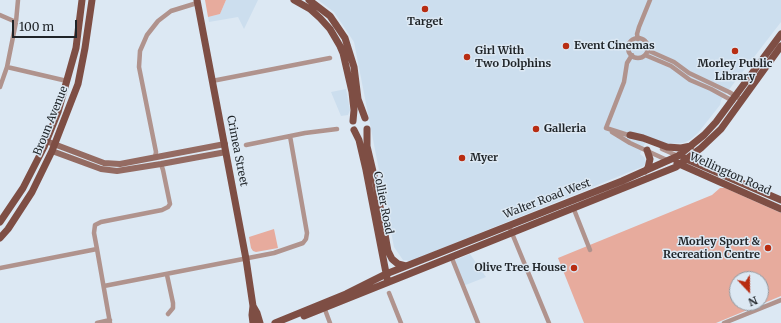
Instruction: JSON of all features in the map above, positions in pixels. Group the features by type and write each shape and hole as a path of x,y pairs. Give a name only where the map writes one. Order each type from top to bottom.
{"main road":[{"name":"Broun Avenue","path":"0,222 23,188 45,144 58,112 76,48 82,0"},
{"name":"Broun Avenue","path":"0,238 8,229 32,192 53,148 78,84 92,0"},
{"path":"296,1 310,9 325,23 340,46 345,61 353,98 354,110 352,126 354,130 361,132 367,129 368,122 365,118 360,103 354,66 345,38 330,16 309,0"},
{"name":"Crimea Street","path":"197,2 246,259 253,306 253,323"},
{"name":"Walter Road West","path":"390,277 410,265 668,170 680,164 701,148 721,129 737,100 781,34"},
{"name":"Walter Road West","path":"572,205 669,161 692,146 737,100 781,46"},
{"path":"353,121 359,117 365,118"},
{"name":"Collier Road","path":"367,129 367,146 376,184 388,251 390,277"},
{"name":"Collier Road","path":"354,130 359,140 390,277"},
{"path":"630,136 644,138 667,147 681,148 692,146"},
{"path":"701,148 699,158 703,167"},
{"path":"645,172 648,168 650,159 646,150"},
{"name":"Wellington Road","path":"678,156 781,200"},
{"name":"Wellington Road","path":"669,161 680,164 781,209"},
{"name":"Walter Road West","path":"287,323 390,277 451,256 510,229"},
{"path":"388,251 392,259 398,264 403,266 410,265"},
{"name":"Crimea Street","path":"253,306 260,323"},
{"name":"Walter Road West","path":"275,323 323,306"}],"street":[{"path":"0,85 6,67 16,22 18,0"},
{"path":"638,39 637,34 639,27 650,0"},
{"path":"155,157 156,152 139,67 140,51 147,35 158,21 171,11 197,2"},
{"path":"0,15 16,22"},
{"path":"638,39 644,41 647,50 645,55 640,58 632,55 628,49 629,44 633,40 638,39"},
{"path":"647,50 674,62 689,74 737,100"},
{"path":"606,128 624,82 627,63 632,55"},
{"path":"645,55 671,66 690,80 737,100"},
{"path":"212,81 330,58"},
{"path":"6,67 67,81"},
{"path":"606,128 630,136 678,156"},
{"path":"606,128 630,143 669,161"},
{"path":"246,145 290,136 337,129"},
{"path":"104,286 280,252 302,243 306,239 307,233 290,136"},
{"path":"45,144 101,169 118,171 161,164 225,148"},
{"path":"53,148 104,163 120,164 155,157 225,148"},
{"path":"97,323 110,322 96,250 94,233 95,225 101,222 162,210 168,207 170,204 164,170 161,164"},
{"path":"572,205 590,250"},
{"path":"510,229 549,323"},
{"path":"0,268 96,250"},
{"path":"451,256 478,323"},
{"path":"167,275 173,303 173,308 168,314"},
{"path":"389,293 401,323"},
{"path":"724,323 781,300"},
{"path":"323,306 330,323"}],"shaded area":[{"path":"205,0 226,0 220,14 208,17"},
{"path":"226,0 258,0 244,29 238,17 209,22 208,17 220,14"},
{"name":"Galleria","path":"318,0 781,0 781,22 721,100 720,105 698,133 690,140 683,143 667,144 648,137 640,154 645,158 646,162 644,166 411,261 403,260 394,247 354,42 334,12"},
{"path":"346,89 350,110 348,115 341,116 331,92"},
{"path":"720,188 725,188 781,213 781,296 769,301 769,271 729,271 729,311 745,311 716,323 584,323 558,258 712,195"},
{"path":"274,229 278,248 256,252 253,251 249,237"},
{"path":"470,254 486,277 463,286 453,261"}],"place":[{"name":"Target","path":"425,9"},
{"name":"Event Cinemas","path":"566,46"},
{"name":"Morley Public Library","path":"735,51"},
{"name":"Girl With Two Dolphins","path":"467,57"},
{"name":"Galleria","path":"536,129"},
{"name":"Myer","path":"462,158"},
{"name":"Morley Sport & Recreation Centre","path":"768,248"},
{"name":"Olive Tree House","path":"574,268"}]}
